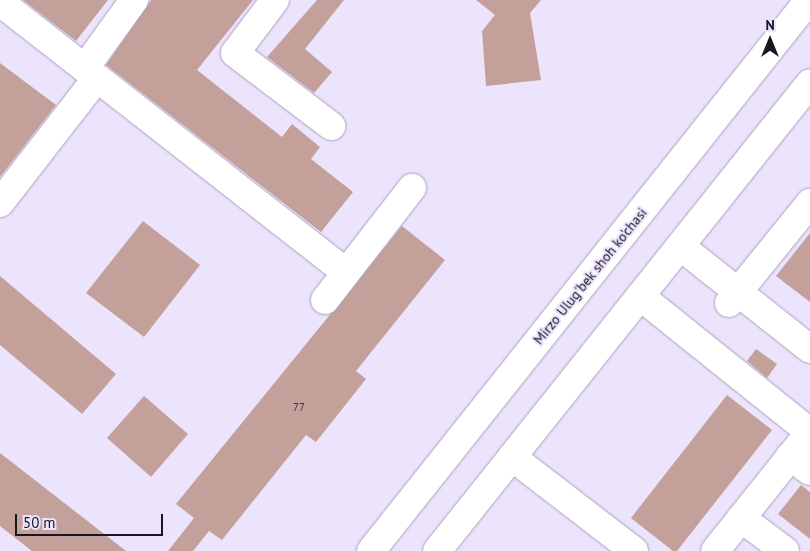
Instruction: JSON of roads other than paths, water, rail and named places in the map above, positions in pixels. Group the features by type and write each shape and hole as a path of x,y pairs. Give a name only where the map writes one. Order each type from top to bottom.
{"main road":[{"path":"0,203 91,73 134,0"},
{"path":"275,0 235,53 331,126"},
{"name":"Mirzo Ulug'bek shoh ko'chasi","path":"371,551 809,0"},
{"path":"0,2 346,272"},
{"path":"437,551 810,82"},
{"path":"325,300 412,188"},
{"path":"729,304 810,203"},
{"path":"680,246 810,349"},
{"path":"640,296 810,432 800,464 741,518 715,551"},
{"path":"512,457 634,551"},
{"path":"741,518 785,551"}]}
